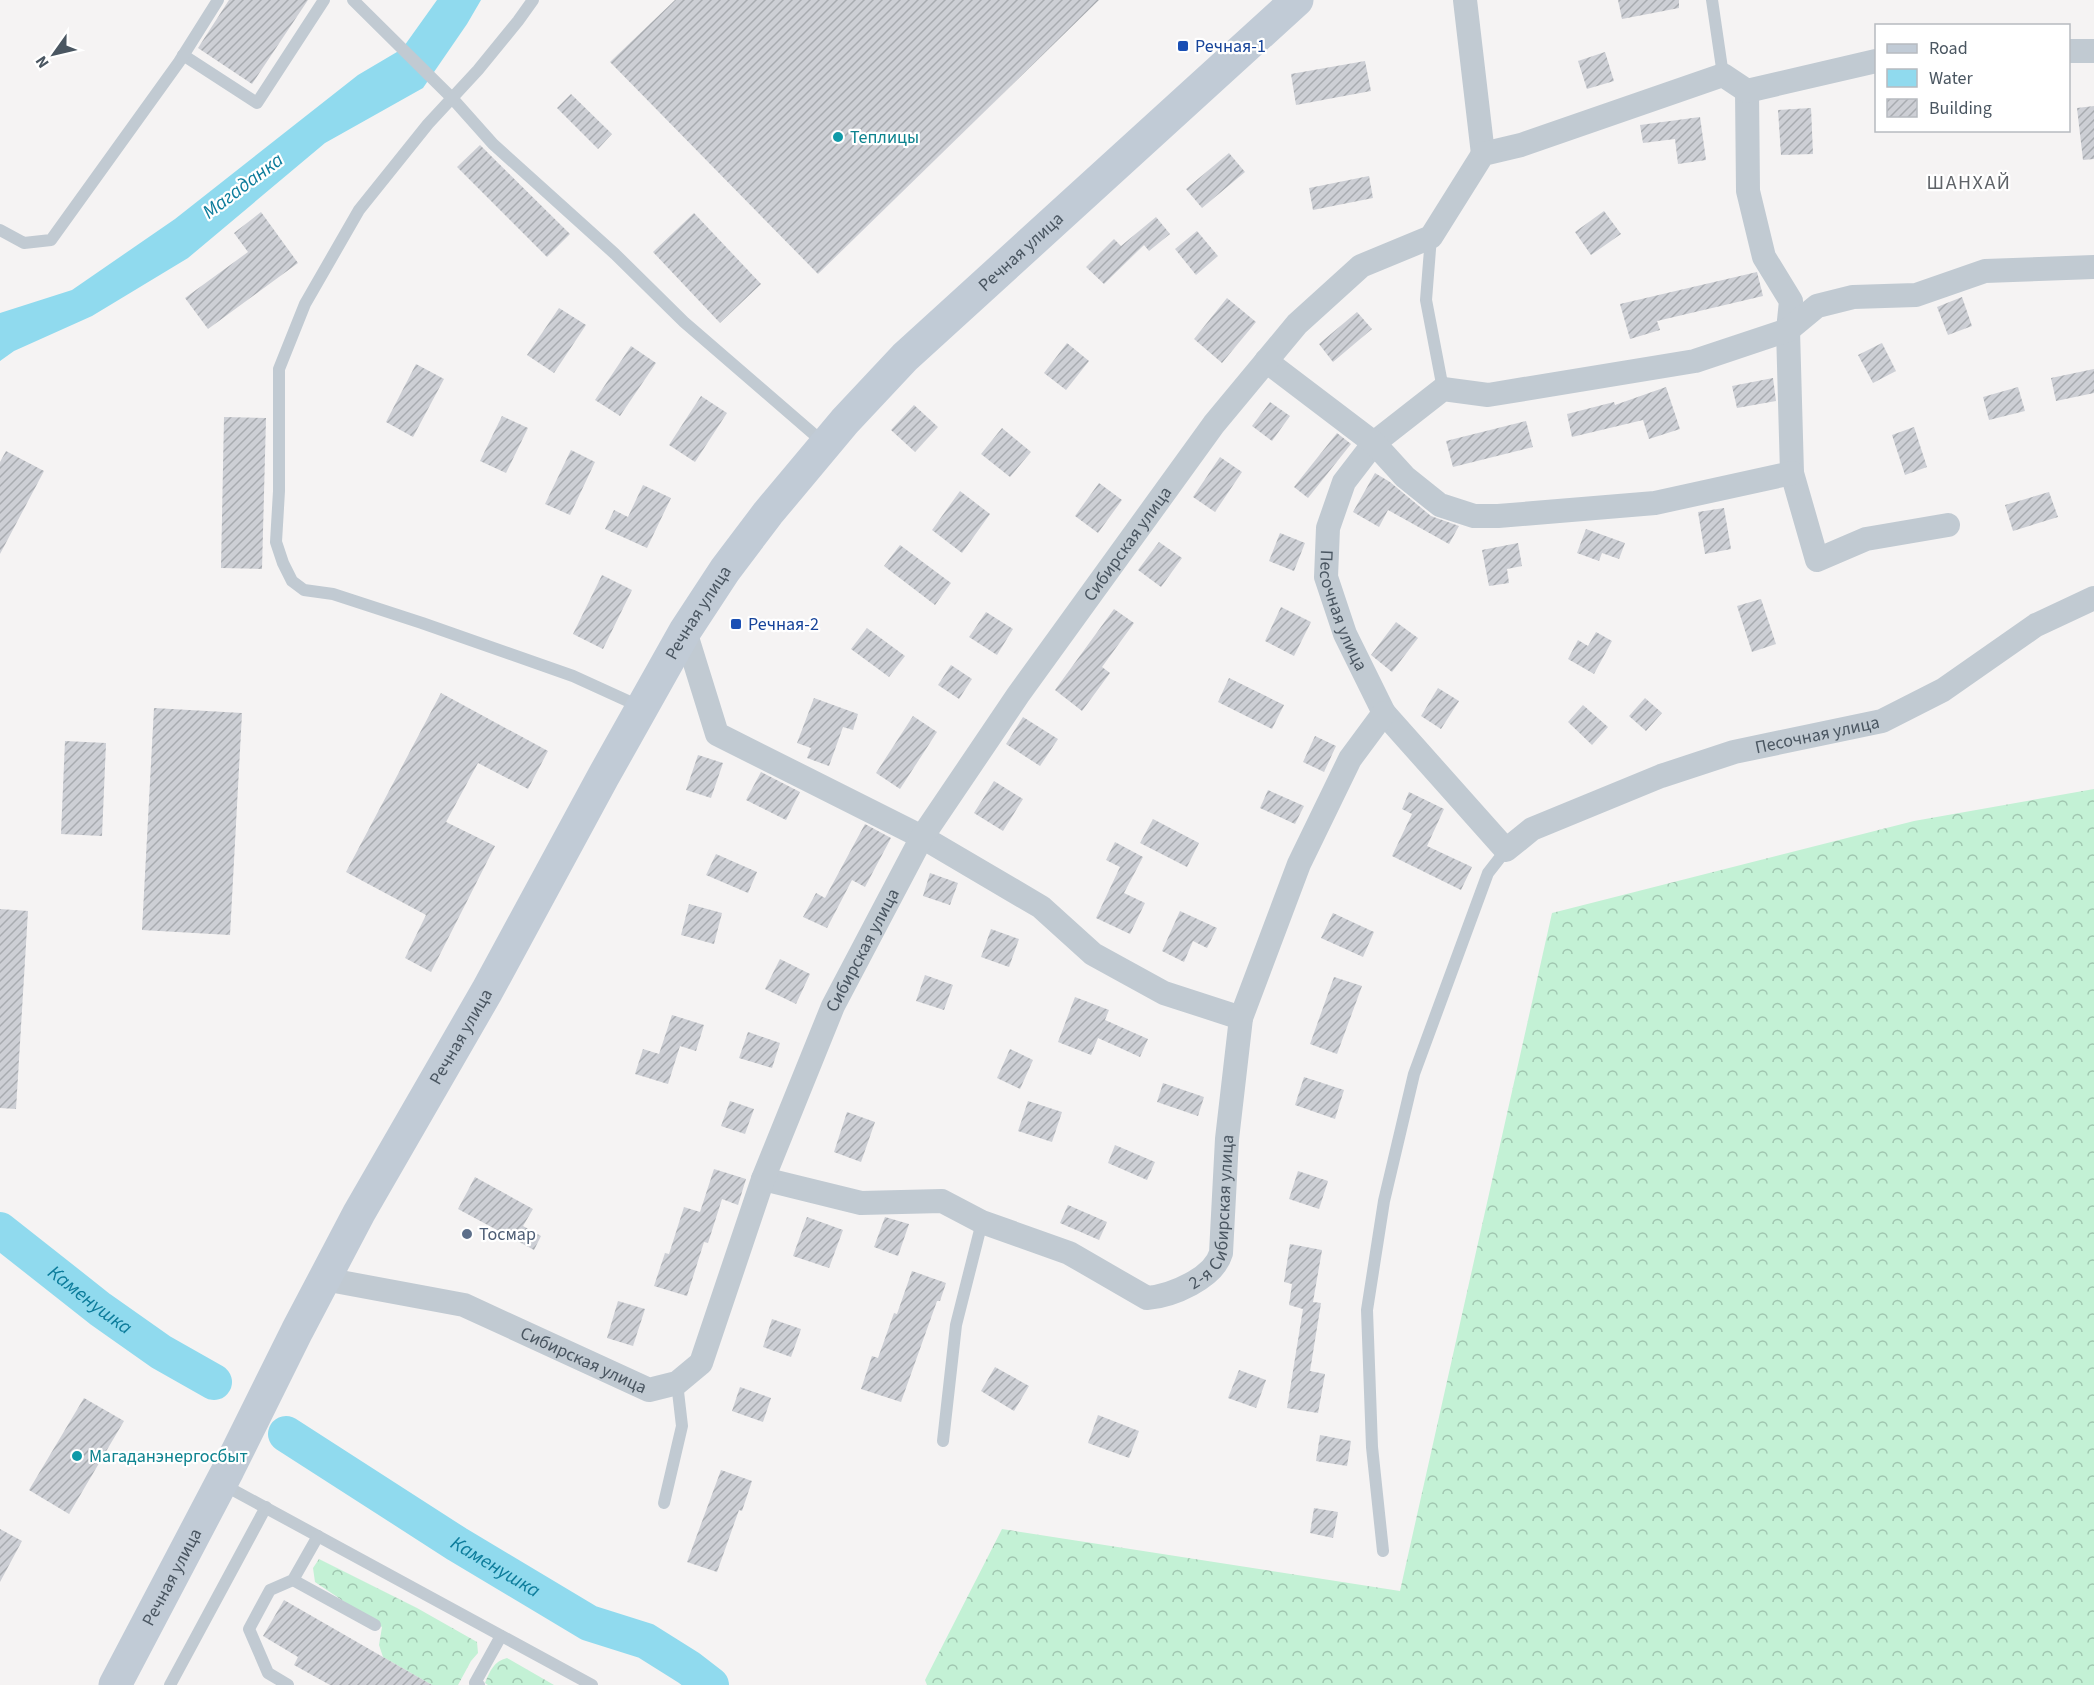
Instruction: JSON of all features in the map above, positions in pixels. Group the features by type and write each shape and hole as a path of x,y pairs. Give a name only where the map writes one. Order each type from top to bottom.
{"main road":[{"name":"Речная улица","path":"115,1685 225,1477 359,1213 487,991 685,631 746,541 825,444 873,390 937,327 1297,0"}],"street":[{"path":"1431,237 1483,154 1465,0"},
{"path":"2070,51 2094,51"},
{"path":"1483,154 1521,145 1723,75 1747,91 1875,61"},
{"path":"1747,91 1748,190 1764,257 1791,301 1788,330 1792,473 1817,560 1866,539 1948,525"},
{"name":"Сибирская улица","path":"324,1279 464,1305 649,1390 677,1383 701,1363 763,1179 833,1006 922,837 1018,694 1214,424 1297,324 1361,266 1431,237"},
{"path":"1443,389 1488,395 1695,361 1788,330 1817,306 1853,297 1916,295 1985,271 2094,267"},
{"path":"1266,361 1374,443 1405,477 1440,505 1474,516 1655,504 1792,473"},
{"name":"Песочная улица","path":"1443,389 1374,443 1344,482 1328,528 1326,577 1345,634 1384,713 1506,850 1532,829 1660,776 1734,752 1882,721 1943,690 2036,625 2094,598"},
{"path":"685,631 717,734 922,837 1041,907 1093,954 1164,993 1241,1018"},
{"name":"2-я Сибирская улица","path":"763,1179 861,1203 942,1201 982,1222 1069,1253 1148,1298 1182,1289 1211,1270 1218,1263 1221,1253 1227,1139 1241,1018 1299,864 1350,759 1384,713"}],"lane":[{"path":"0,230 24,243 51,240 183,55 218,0"},
{"path":"183,55 256,103 324,0"},
{"path":"353,0 450,96 493,144 615,254 684,322 825,444"},
{"path":"532,0 518,21 450,96 359,210 305,304 279,369 279,491 276,543 292,581 304,590 333,594 422,622 573,676 642,707"},
{"path":"1712,0 1723,75"},
{"path":"1431,237 1426,300 1443,389"},
{"path":"1383,1551 1372,1447 1367,1310 1384,1201 1414,1074 1488,873 1506,850"},
{"path":"943,1441 956,1325 982,1222"},
{"path":"664,1503 682,1426 677,1383"},
{"path":"225,1477 266,1507 592,1685"},
{"path":"170,1685 266,1507"},
{"path":"288,1685 268,1673 249,1629 270,1590 293,1580 318,1536"},
{"path":"293,1580 375,1625"},
{"path":"479,1685 475,1683 501,1636"}],"green space":[{"path":"2094,789 2094,1685 927,1685 925,1680 1002,1529 1400,1591 1552,913 1914,821"},
{"path":"319,1559 417,1608 477,1642 478,1653 458,1685 432,1685 383,1657 379,1645 382,1627 315,1582 313,1568"},
{"path":"507,1658 554,1685 488,1685 485,1683 496,1664"}],"water":[{"name":"Магаданка","path":"437,0 481,0 423,88 325,143 188,258 92,316 14,351 0,361 0,313 72,290 175,219 358,75 402,49"}],"building":[{"path":"229,0 308,0 252,84 198,48"},
{"path":"675,0 1099,0 818,274 610,62"},
{"path":"1618,0 1679,0 1679,8 1622,19"},
{"path":"1605,52 1614,81 1587,89 1578,61"},
{"path":"1365,61 1371,91 1296,105 1291,74"},
{"path":"571,94 612,134 598,149 557,108"},
{"path":"2094,106 2094,159 2083,160 2077,108"},
{"path":"1811,108 1813,154 1781,155 1778,110"},
{"path":"1700,117 1706,160 1678,164 1675,139 1643,143 1640,125"},
{"path":"480,145 570,234 547,257 457,167"},
{"path":"1229,153 1245,172 1202,208 1186,189"},
{"path":"1369,176 1373,198 1313,210 1309,188"},
{"path":"1604,211 1621,234 1591,255 1575,232"},
{"path":"261,212 298,263 208,329 185,298 248,252 234,233"},
{"path":"694,213 761,284 720,323 653,252"},
{"path":"1156,217 1170,234 1149,251 1144,245 1104,284 1086,267 1114,239 1121,246"},
{"path":"1197,231 1218,256 1196,275 1175,249"},
{"path":"1757,272 1763,296 1657,321 1660,330 1630,339 1620,304"},
{"path":"1962,297 1972,326 1948,335 1937,307"},
{"path":"1227,298 1256,322 1222,363 1194,339"},
{"path":"559,308 586,325 554,373 527,355"},
{"path":"1357,312 1372,329 1333,362 1319,344"},
{"path":"1067,343 1089,361 1066,390 1044,373"},
{"path":"1882,343 1896,371 1873,383 1858,355"},
{"path":"631,346 656,363 620,416 595,400"},
{"path":"416,364 444,379 413,437 386,422"},
{"path":"2094,369 2094,393 2056,401 2051,378"},
{"path":"1773,378 1776,401 1737,408 1732,386"},
{"path":"1666,387 1680,429 1649,439 1643,420 1572,437 1567,414 1614,402 1615,405"},
{"path":"2018,387 2025,411 1989,420 1983,397"},
{"path":"701,396 727,413 695,462 669,445"},
{"path":"1270,402 1290,416 1272,441 1252,426"},
{"path":"914,405 938,427 915,452 891,430"},
{"path":"502,416 528,428 506,473 480,461"},
{"path":"224,417 266,418 262,569 221,568"},
{"path":"1526,421 1533,447 1453,467 1446,441"},
{"path":"1914,427 1927,467 1905,475 1892,435"},
{"path":"1002,428 1031,452 1010,477 981,454"},
{"path":"1337,433 1351,444 1308,498 1294,487"},
{"path":"571,450 595,462 570,515 545,504"},
{"path":"6,451 44,471 0,554 0,462"},
{"path":"1220,457 1242,472 1215,512 1193,497"},
{"path":"1375,473 1390,482 1431,516 1459,526 1449,544 1388,510 1379,527 1353,512"},
{"path":"1099,483 1122,500 1098,533 1075,516"},
{"path":"643,485 671,498 647,548 605,529 614,510 628,517"},
{"path":"960,491 990,514 962,553 932,530"},
{"path":"2049,492 2058,517 2013,531 2005,505"},
{"path":"1724,508 1731,549 1705,554 1698,512"},
{"path":"1586,529 1625,543 1619,559 1602,553 1599,561 1577,553"},
{"path":"1280,533 1305,543 1294,571 1269,561"},
{"path":"1159,542 1182,558 1161,587 1138,570"},
{"path":"1518,543 1522,566 1507,569 1509,583 1489,586 1482,550"},
{"path":"900,545 951,583 935,605 884,566"},
{"path":"602,575 632,590 603,649 573,634"},
{"path":"1761,599 1776,644 1752,652 1737,606"},
{"path":"1281,607 1311,622 1294,656 1265,641"},
{"path":"1114,609 1134,623 1102,667 1110,673 1082,711 1055,690"},
{"path":"986,612 1013,629 997,655 969,637"},
{"path":"1396,622 1418,638 1392,672 1371,655"},
{"path":"867,628 905,656 889,677 851,649"},
{"path":"1596,632 1612,641 1594,674 1568,659 1578,640 1588,646"},
{"path":"951,665 972,679 959,699 938,685"},
{"path":"1229,678 1284,705 1272,729 1218,702"},
{"path":"1438,688 1459,701 1441,729 1421,716"},
{"path":"441,693 548,751 528,789 478,763 446,822 495,846 431,972 405,958 426,915 346,872"},
{"path":"814,698 858,714 853,730 843,727 829,766 807,758 811,748 797,743"},
{"path":"1645,698 1662,713 1646,731 1629,716"},
{"path":"1583,705 1608,727 1592,745 1568,722"},
{"path":"154,708 242,713 230,935 142,930"},
{"path":"913,716 937,732 900,789 876,773"},
{"path":"1023,717 1058,739 1040,766 1006,744"},
{"path":"1315,736 1336,746 1324,772 1303,762"},
{"path":"65,741 106,743 102,836 61,834"},
{"path":"698,755 723,763 711,798 686,790"},
{"path":"761,772 800,792 786,820 746,800"},
{"path":"994,781 1023,799 1003,831 974,813"},
{"path":"1268,790 1304,806 1295,824 1260,808"},
{"path":"1409,792 1444,809 1427,846 1472,867 1461,890 1392,856 1412,814 1402,809"},
{"path":"1153,819 1199,843 1187,867 1140,843"},
{"path":"865,824 891,838 865,887 852,880 827,928 803,917 816,893 825,898"},
{"path":"1115,842 1143,857 1124,893 1145,903 1130,934 1096,918 1120,867 1106,860"},
{"path":"716,854 757,872 748,893 706,875"},
{"path":"930,873 958,883 950,905 923,896"},
{"path":"689,904 722,913 714,944 681,935"},
{"path":"0,909 28,911 16,1109 0,1108"},
{"path":"1180,911 1217,928 1207,948 1193,941 1184,962 1162,951"},
{"path":"1333,913 1374,932 1363,957 1321,938"},
{"path":"991,929 1019,939 1009,967 981,957"},
{"path":"780,959 810,974 796,1004 765,989"},
{"path":"925,975 953,985 944,1010 916,1001"},
{"path":"1334,977 1362,986 1337,1054 1310,1044"},
{"path":"1075,997 1109,1010 1105,1020 1148,1039 1140,1057 1098,1038 1091,1055 1058,1042"},
{"path":"672,1015 704,1025 696,1051 680,1046 668,1084 635,1074 643,1049 659,1054"},
{"path":"748,1032 780,1043 772,1068 739,1058"},
{"path":"1010,1049 1033,1060 1020,1089 997,1078"},
{"path":"1304,1077 1344,1090 1335,1119 1295,1105"},
{"path":"1163,1083 1204,1097 1198,1116 1157,1102"},
{"path":"730,1101 754,1109 745,1134 721,1126"},
{"path":"1028,1101 1062,1112 1052,1142 1018,1131"},
{"path":"847,1112 875,1122 861,1162 834,1152"},
{"path":"1115,1145 1155,1162 1147,1180 1108,1163"},
{"path":"714,1169 746,1179 738,1205 722,1199 708,1243 704,1242 687,1296 654,1286 665,1253 669,1254 684,1207 700,1212"},
{"path":"1298,1171 1328,1181 1319,1209 1289,1199"},
{"path":"475,1177 533,1209 523,1226 541,1236 534,1250 458,1209"},
{"path":"1068,1205 1107,1222 1099,1240 1060,1223"},
{"path":"807,1217 843,1230 829,1268 793,1256"},
{"path":"885,1217 909,1224 898,1256 874,1247"},
{"path":"1290,1244 1322,1250 1313,1302 1321,1303 1310,1371 1325,1374 1318,1413 1287,1408 1303,1309 1289,1305 1292,1284 1284,1282"},
{"path":"912,1271 946,1283 940,1301 937,1301 901,1402 861,1389 872,1356 878,1358"},
{"path":"618,1301 645,1309 633,1346 607,1338"},
{"path":"772,1319 801,1329 791,1357 763,1347"},
{"path":"995,1367 1029,1386 1014,1411 981,1391"},
{"path":"1239,1370 1266,1380 1256,1408 1228,1398"},
{"path":"740,1387 771,1398 763,1422 732,1411"},
{"name":"Магаданэнергосбыт","path":"84,1398 124,1421 69,1514 29,1490"},
{"path":"1098,1415 1139,1431 1129,1458 1088,1443"},
{"path":"1320,1435 1351,1441 1347,1466 1316,1461"},
{"path":"721,1470 752,1481 717,1572 687,1562"},
{"path":"1314,1508 1338,1512 1333,1538 1310,1533"},
{"path":"0,1529 22,1541 0,1582"},
{"path":"284,1600 432,1685 330,1685 294,1665 298,1657 263,1636"}],"waterway":[{"name":"Каменушка","path":"0,1230 100,1309 161,1352 214,1382"},
{"name":"Каменушка","path":"286,1434 457,1544 589,1623 646,1641 711,1685"}],"place":[{"name":"Речная-1","path":"1183,46"},
{"name":"Теплицы","path":"838,137"},
{"name":"Речная-2","path":"736,624"},
{"name":"Тосмар","path":"467,1234"},
{"name":"Магаданэнергосбыт","path":"77,1456"}],"district":[{"name":"ШАНХАЙ","path":"1969,183"}]}
